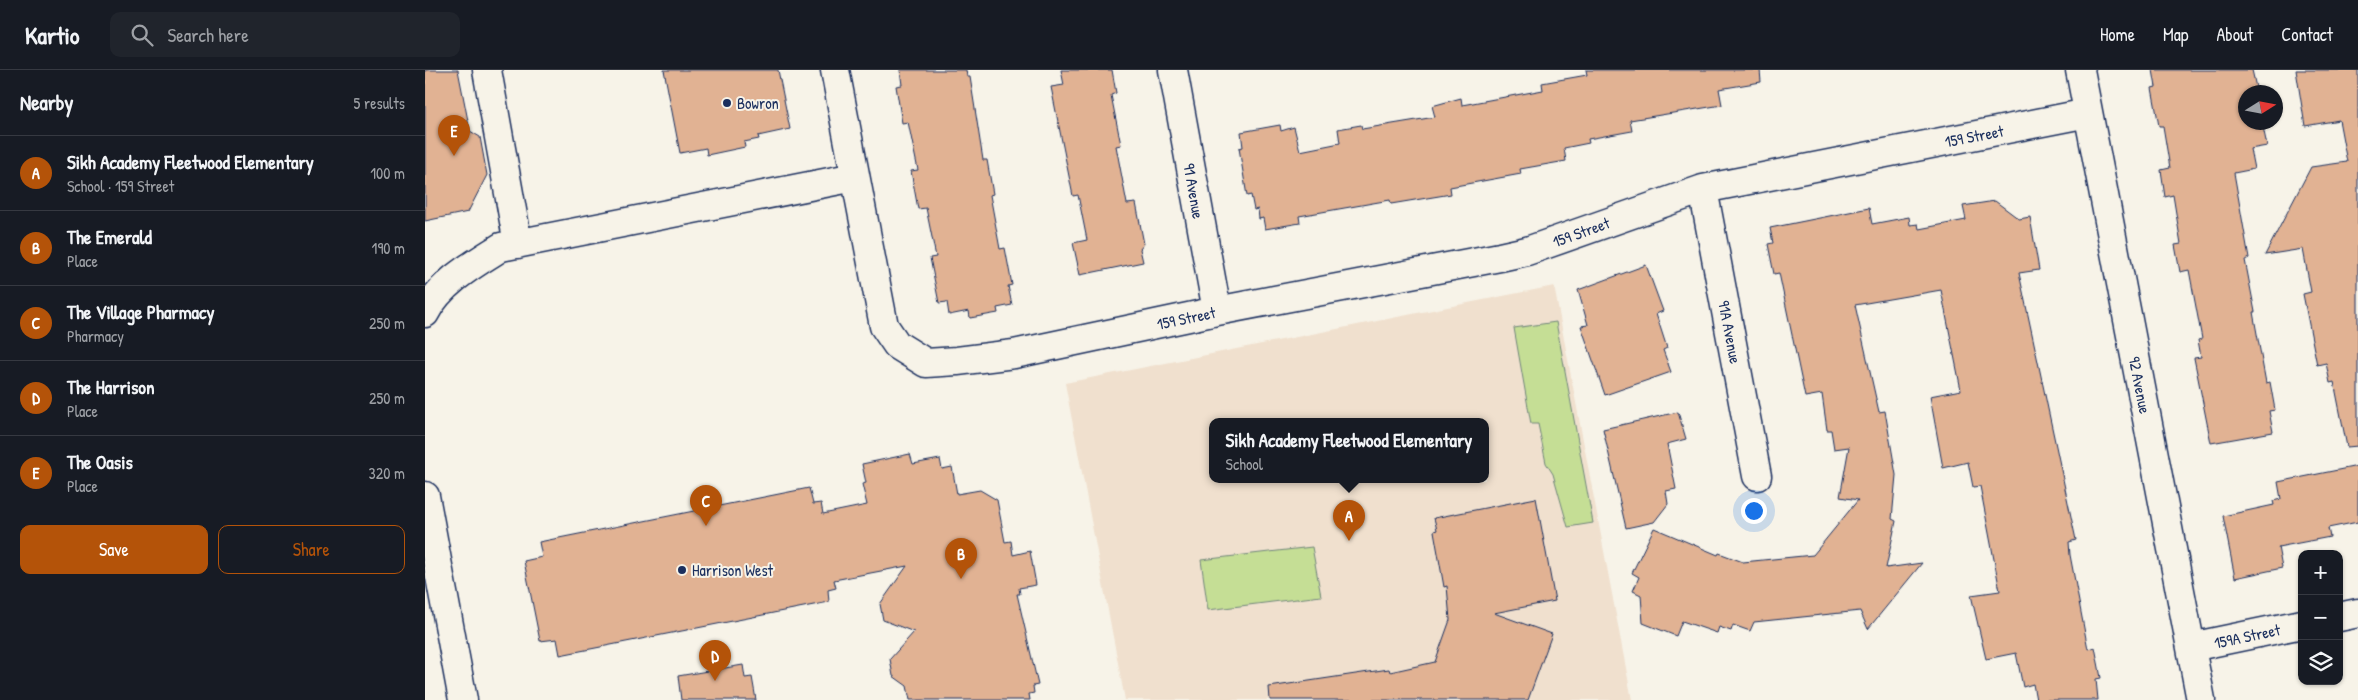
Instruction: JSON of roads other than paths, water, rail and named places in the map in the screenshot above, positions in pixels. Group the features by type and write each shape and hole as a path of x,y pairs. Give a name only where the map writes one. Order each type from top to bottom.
{"street":[{"path":"487,70 518,244"},
{"name":"159 Street","path":"835,70 884,326 897,345 925,362 957,361 1014,354 1217,311 1527,251 1703,188 2088,113"},
{"name":"91 Avenue","path":"1173,70 1217,311"},
{"name":"92 Avenue","path":"2080,70 2201,700"},
{"path":"425,313 437,294 471,265 501,247 855,177"},
{"name":"91A Avenue","path":"1703,188 1757,476"},
{"path":"425,496 463,700"},
{"path":"2343,616 2358,613"},
{"name":"159A Street","path":"2191,647 2298,625"}],"place":[{"name":"Bowron","path":"727,103"},
{"name":"The Oasis","path":"454,156"},
{"name":"The Village Pharmacy","path":"706,526"},
{"name":"Sikh Academy Fleetwood Elementary","path":"1349,541"},
{"name":"Harrison West","path":"682,570"},
{"name":"The Emerald","path":"961,579"},
{"name":"The Harrison","path":"715,681"}]}
